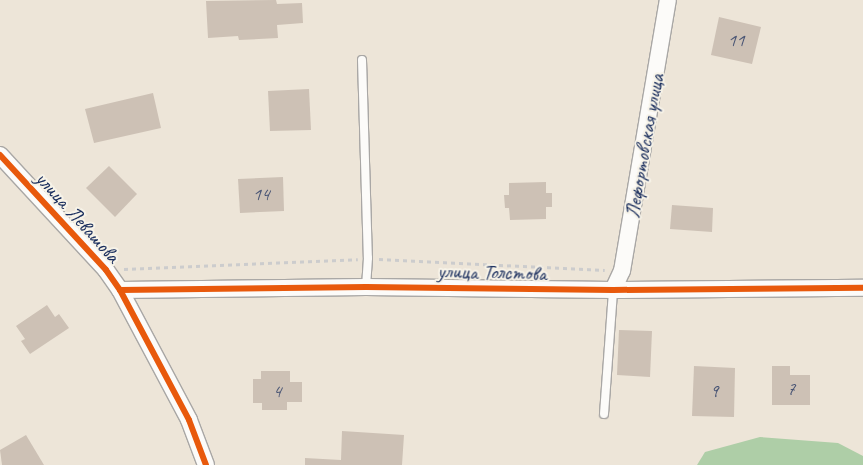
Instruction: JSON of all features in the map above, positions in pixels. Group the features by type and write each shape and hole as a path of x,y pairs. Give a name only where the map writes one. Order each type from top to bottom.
{"street":[{"name":"Лефортовская улица","path":"613,290 622,271 668,0"},
{"name":"улица Левашова","path":"0,155 106,270 120,290 189,420 206,465"},
{"name":"улица Толстова","path":"120,290 863,288"}],"lane":[{"path":"362,60 368,258 366,288"},
{"path":"604,414 613,290"}],"path":[{"path":"106,270 368,258 622,271"}],"green space":[{"path":"760,437 838,443 863,456 863,465 697,465 705,452"}],"building":[{"path":"276,0 277,4 302,3 303,23 277,25 278,38 239,40 238,36 208,38 206,1"},
{"path":"719,17 761,27 752,64 711,55"},
{"path":"309,89 311,130 270,131 268,91"},
{"path":"153,93 161,128 94,143 85,109"},
{"path":"109,166 137,194 115,217 86,188"},
{"path":"283,177 284,211 240,213 238,179"},
{"path":"546,182 546,193 552,193 552,207 546,207 546,219 510,220 509,208 505,208 504,195 509,195 509,183"},
{"path":"672,205 713,208 712,232 670,229"},
{"path":"47,305 55,317 59,314 69,328 30,354 21,341 25,339 16,326"},
{"path":"619,330 652,331 650,377 617,375"},
{"path":"694,366 735,368 734,417 692,416"},
{"path":"772,366 790,366 790,375 810,375 810,405 772,405"},
{"path":"261,371 290,371 290,382 302,382 302,402 287,402 287,410 262,410 262,403 253,403 253,379 261,379"},
{"path":"342,431 404,435 402,465 305,465 305,458 341,460"},
{"path":"26,435 44,465 2,465 0,450"}],"cycle path":[{"path":"0,155 106,270 120,290 189,420 206,465"},
{"path":"120,290 366,287 613,290 863,288"}]}
